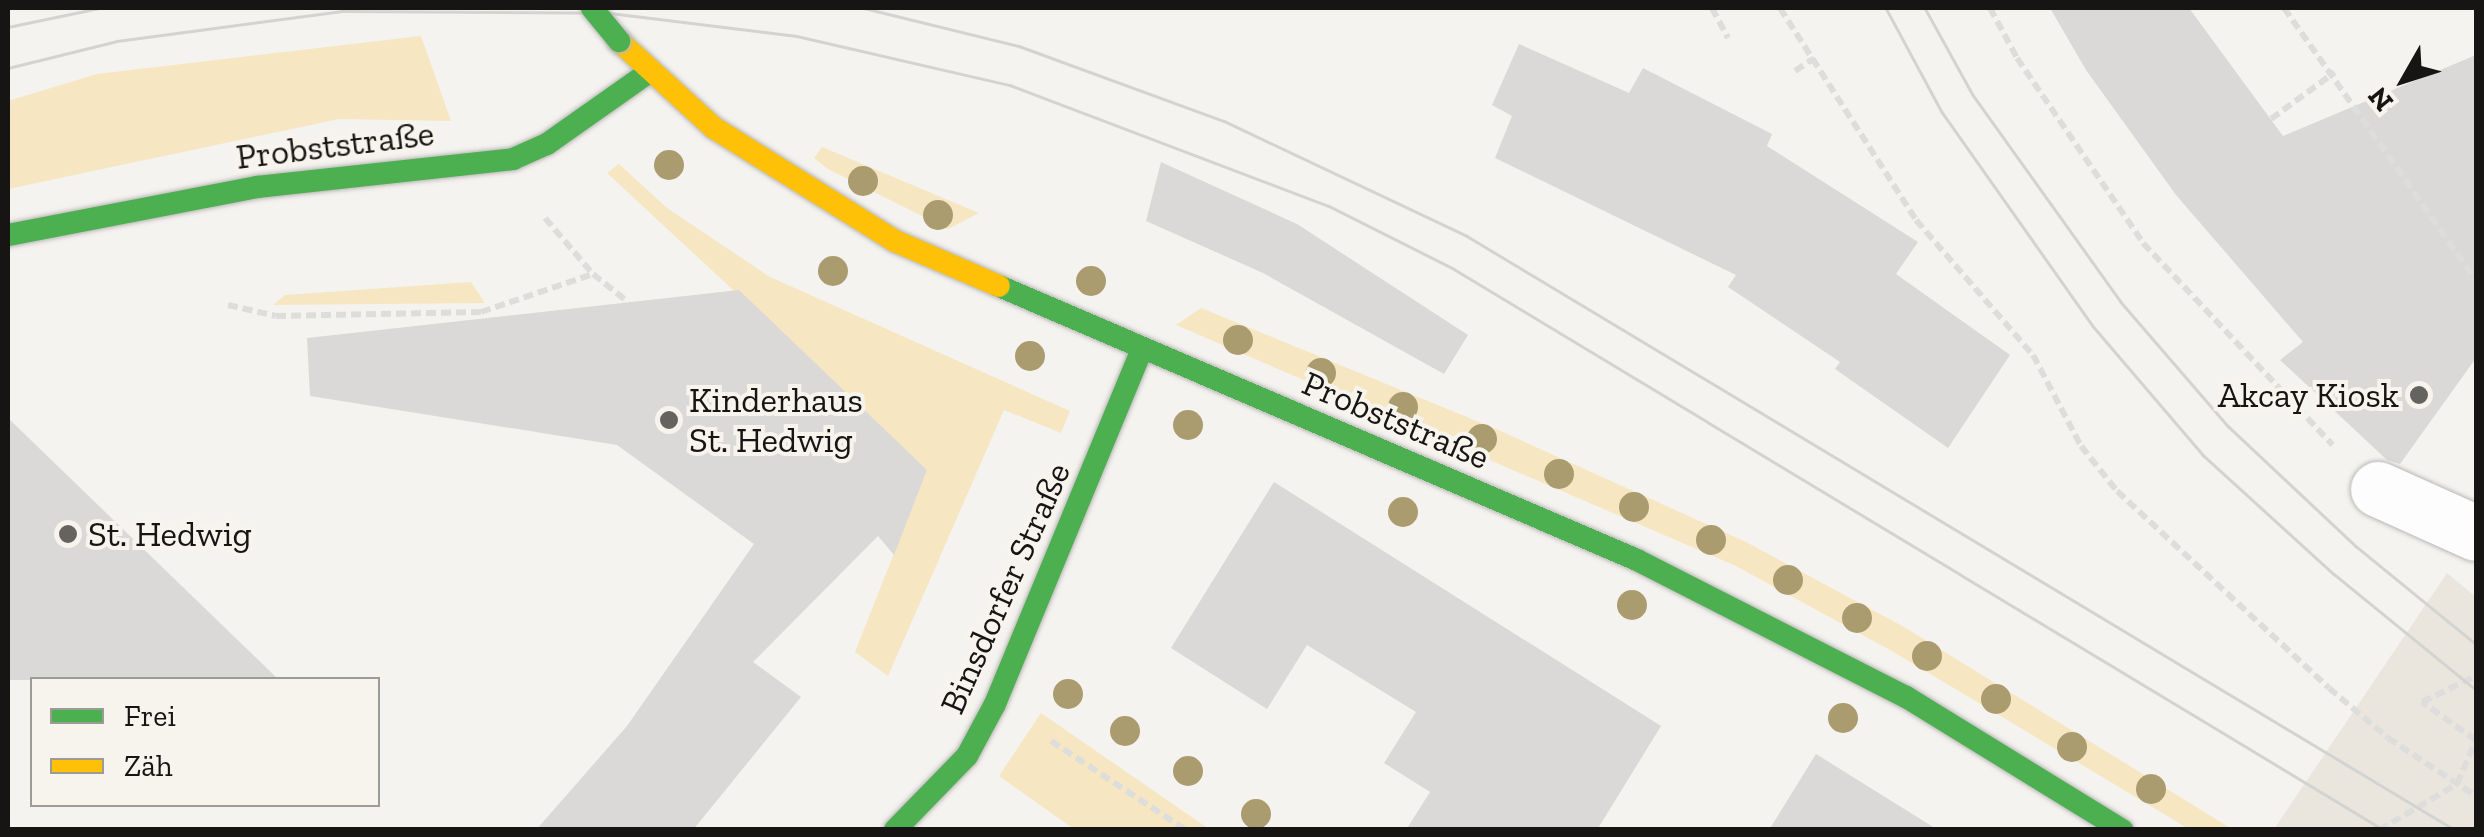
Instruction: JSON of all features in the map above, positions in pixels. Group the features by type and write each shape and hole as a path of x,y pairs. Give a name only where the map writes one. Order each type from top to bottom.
{"street":[{"name":"Probststraße","path":"592,8 649,72 780,175 894,241 1141,351 1637,560 1906,698 2122,830"},
{"name":"Probststraße","path":"8,235 257,187 513,159 547,144 649,72"},
{"name":"Binsdorfer Straße","path":"895,830 967,756 995,704 1141,351"},
{"path":"2378,489 2476,533"}],"path":[{"path":"1712,8 1728,38"},
{"path":"1780,8 1916,220 2033,356 2081,446 2117,491 2329,688 2476,796"},
{"path":"1990,8 2016,58 2143,243 2378,489"},
{"path":"2284,8 2335,72 2476,280"},
{"path":"1795,71 1814,58"},
{"path":"2270,119 2335,72"},
{"path":"539,210 594,274 628,302"},
{"path":"228,305 276,316 481,312 594,274"},
{"path":"2380,830 2457,784 2476,740 2422,702 2476,676"},
{"path":"995,704 1186,830"}],"shaded area":[{"path":"421,36 451,121 339,119 8,189 8,101 97,74"},
{"path":"822,147 979,213 948,229 828,169 814,158"},
{"path":"619,164 667,208 770,277 1070,411 1061,433 1004,410 888,676 855,652 927,470 607,173"},
{"path":"471,282 485,303 273,305 285,295"},
{"path":"1201,308 1496,429 1746,542 1904,627 2232,829 2189,829 1892,651 1736,566 1176,325"},
{"path":"2447,573 2476,597 2476,829 2274,829"},
{"path":"1041,713 1209,829 1074,829 999,776"}],"building":[{"path":"2050,8 2189,8 2283,136 2476,55 2476,358 2400,464 2387,460 2280,360 2303,342 2176,195 2086,70"},
{"path":"1519,44 1629,93 1643,68 1772,134 1767,146 1918,242 1896,274 2010,355 1948,448 1835,369 1840,362 1728,287 1736,275 1495,158 1512,116 1492,105"},
{"path":"1161,162 1297,224 1468,335 1444,374 1263,273 1146,221"},
{"name":"Kinderhaus St. Hedwig","path":"739,290 927,470 894,555 878,536 753,662 801,697 693,830 536,830 627,726 754,544 617,445 310,396 307,338"},
{"name":"St. Hedwig","path":"8,418 276,677 30,677 8,680"},
{"path":"1274,482 1661,726 1597,830 1406,830 1430,792 1384,763 1416,712 1307,645 1267,709 1171,648"},
{"path":"1816,754 1938,830 1769,830"}],"tram line":[{"path":"8,27 100,8"},
{"path":"864,8 1019,46 1224,121 1467,236 2455,830"},
{"path":"1886,8 1942,112 2093,326 2203,455 2334,574 2476,690"},
{"path":"1925,8 1973,95 2121,302 2228,426 2357,547 2476,644"},
{"path":"8,68 117,41 342,11 610,13 797,36 1010,85 1329,206 1454,269 2384,830"}],"traffic: fast":[{"path":"592,8 619,41"},
{"path":"8,235 257,187 513,159 547,144 649,72"},
{"path":"999,286 1637,560 1906,697 2122,830"},
{"path":"895,830 967,756 995,704 1141,351"}],"traffic: slow":[{"path":"619,41 714,128 895,241 999,286"}],"place":[{"name":"Akcay Kiosk","path":"2419,395"},
{"name":"Kinderhaus St. Hedwig","path":"669,420"},
{"name":"St. Hedwig","path":"68,534"}]}
